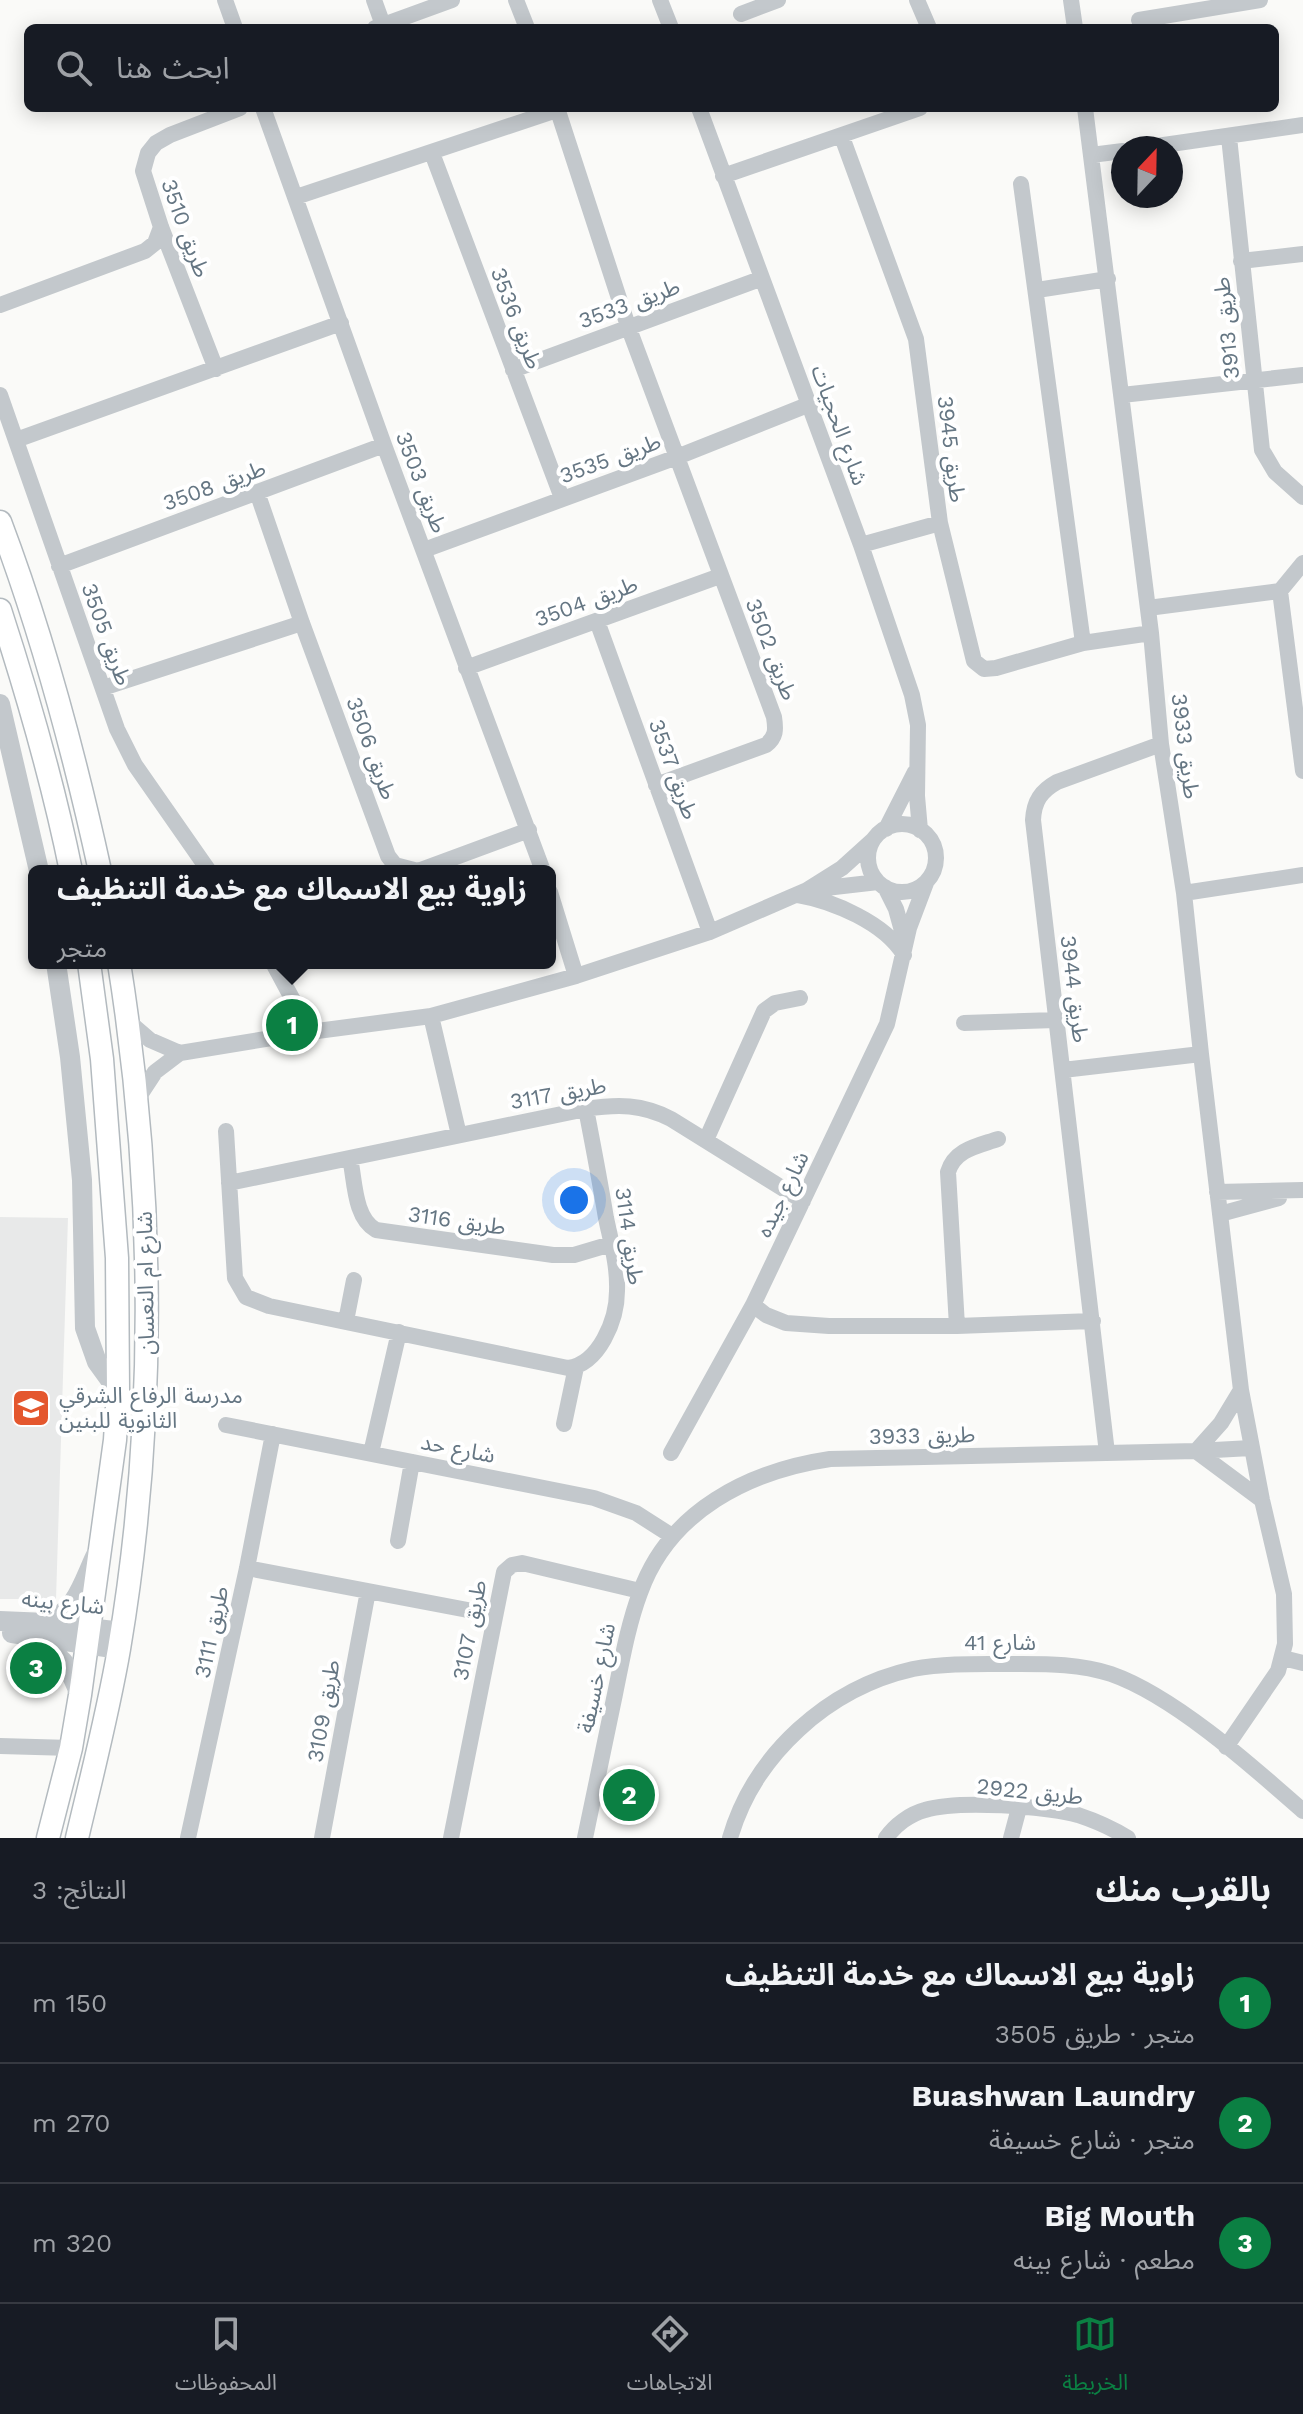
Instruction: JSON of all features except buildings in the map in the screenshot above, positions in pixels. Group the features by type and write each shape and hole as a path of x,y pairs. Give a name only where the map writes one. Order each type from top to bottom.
{"main road":[{"path":"0,522 55,684 99,865"},
{"path":"0,610 52,781 70,865"},
{"name":"شارع ام النعسان","path":"48,1838 71,1748 80,1695 115,1440 118,1391 116,1244 102,1059 90,969"},
{"name":"شارع ام النعسان","path":"77,1838 120,1640 143,1444 146,1259 138,1098 120,969"}],"street":[{"path":"225,0 234,24"},
{"path":"374,0 379,24"},
{"path":"385,24 452,0"},
{"path":"516,0 525,24"},
{"path":"660,0 669,24"},
{"path":"741,14 778,0"},
{"path":"917,0 927,24"},
{"path":"1071,0 1074,24"},
{"path":"1139,20 1197,5 1260,0"},
{"name":"طريق 3510","path":"216,369 161,227 143,171 148,153 156,143 230,112"},
{"name":"طريق 3503","path":"264,112 384,445 541,865"},
{"path":"296,197 548,112"},
{"path":"558,112 628,326 677,457"},
{"name":"شارع الحجيات","path":"700,112 760,279 810,404 912,695 918,725 920,830"},
{"path":"723,176 909,112"},
{"name":"طريق 3933","path":"1086,112 1151,633 1161,744 1184,893 1241,1390 1284,1594 1286,1620 1283,1658 1273,1682 1226,1747"},
{"path":"1183,143 1303,125"},
{"name":"طريق 3945","path":"842,137 916,339 940,523 974,661 984,669 996,668 1083,643 1151,633"},
{"name":"طريق 3913","path":"1229,137 1253,379 1265,458 1275,472 1303,497"},
{"path":"1091,155 1111,152"},
{"name":"طريق 3536","path":"432,153 562,498"},
{"path":"1021,184 1083,643"},
{"path":"0,305 145,251 155,243 161,227"},
{"path":"1241,261 1303,254"},
{"name":"طريق 3533","path":"513,370 760,279"},
{"path":"1037,290 1108,279"},
{"path":"16,440 341,323"},
{"path":"1122,395 1303,375"},
{"name":"طريق 3505","path":"0,395 117,729 135,765 205,865"},
{"name":"طريق 3535","path":"424,550 677,457 810,404"},
{"name":"طريق 3508","path":"59,566 384,445"},
{"name":"طريق 3502","path":"656,785 766,745 773,739 776,730 774,717 677,457"},
{"name":"طريق 3506","path":"257,492 302,623 393,865"},
{"path":"861,545 940,523"},
{"path":"1148,608 1280,591 1303,563"},
{"name":"طريق 3504","path":"466,668 720,576"},
{"path":"1280,591 1303,771"},
{"name":"طريق 3537","path":"597,621 710,932"},
{"path":"103,688 302,623"},
{"path":"0,704 38,865"},
{"name":"طريق 3944","path":"1107,1453 1033,820 1034,808 1046,788 1161,744"},
{"name":"شارع الحجيات","path":"886,829 918,763"},
{"path":"138,1098 155,1072 180,1053 431,1016 576,976 710,932 802,892 842,868 873,840 886,829 903,825 927,835 935,851 935,868 926,883 911,891 893,891 882,884 870,866 873,840"},
{"name":"طريق 3506","path":"434,865 529,830"},
{"path":"1184,893 1303,875"},
{"name":"شارع جيده","path":"671,1453 753,1305 887,1024 914,913 926,883"},
{"path":"802,892 882,884"},
{"name":"شارع جيده","path":"882,884 896,909 905,949"},
{"path":"802,892 853,914 905,949"},
{"path":"556,911 576,976"},
{"path":"57,969 70,1057 82,1180 85,1328 97,1362 118,1391"},
{"path":"276,969 294,1002 302,1033"},
{"path":"706,1140 764,1011 775,1003 800,998"},
{"path":"431,1016 459,1135"},
{"path":"964,1023 1056,1020"},
{"path":"129,1022 150,1040 180,1053"},
{"path":"1063,1070 1201,1054"},
{"name":"طريق 3117","path":"229,1183 615,1105 644,1107 671,1119 803,1201"},
{"name":"طريق 3114","path":"576,1367 588,1359 603,1341 613,1317 617,1292 586,1109"},
{"path":"226,1131 235,1278 246,1297 269,1306 560,1367 576,1367 564,1424"},
{"path":"957,1326 948,1172 952,1160 962,1152 998,1139"},
{"name":"طريق 3116","path":"350,1158 361,1215 376,1230 553,1255 574,1255 611,1244"},
{"path":"1217,1192 1301,1190"},
{"path":"1220,1214 1301,1190"},
{"path":"346,1321 354,1280"},
{"path":"753,1305 776,1320 799,1324 957,1326 1093,1321"},
{"path":"371,1453 399,1332"},
{"path":"1241,1390 1221,1423 1196,1451 1262,1500"},
{"name":"شارع حد","path":"226,1425 608,1502 636,1513 672,1536"},
{"name":"طريق 3111","path":"188,1838 273,1434"},
{"name":"طريق 3933","path":"672,1536 698,1511 728,1491 760,1475 794,1464 830,1459 1251,1448"},
{"path":"398,1541 412,1462"},
{"name":"شارع خسيفة","path":"585,1838 629,1627 640,1591 655,1560 672,1536"},
{"path":"47,1623 72,1606 101,1543"},
{"name":"طريق 3107","path":"452,1838 494,1615 502,1576 507,1568 517,1563 640,1591"},
{"path":"247,1568 494,1615"},
{"name":"طريق 3109","path":"322,1838 368,1591"},
{"name":"شارع بينه","path":"0,1621 47,1623 89,1636"},
{"path":"8,1632 61,1656 70,1668 80,1695"},
{"name":"شارع بينه","path":"8,1632 120,1640"},
{"path":"1283,1658 1303,1663"},
{"name":"شارع 41","path":"730,1838 759,1775 796,1731 822,1710 880,1679 944,1664 1066,1664 1122,1679 1154,1695 1226,1747 1303,1811"},
{"path":"0,1746 71,1748"},
{"name":"طريق 2922","path":"886,1838 904,1820 925,1810 986,1804 1074,1814 1104,1824 1128,1838"},
{"path":"1011,1838 1019,1808"}],"shaded area":[{"name":"مدرسة الرفاع الشرقي الثانوية للبنين","path":"0,1217 68,1218 56,1599 0,1599"}],"place":[{"name":"زاوية بيع الاسماك مع خدمة التنظيف","path":"292,1025"},
{"name":"مدرسة الرفاع الشرقي الثانوية للبنين","path":"31,1408"},
{"name":"Big Mouth","path":"36,1668"},
{"name":"Buashwan Laundry","path":"629,1795"}]}
